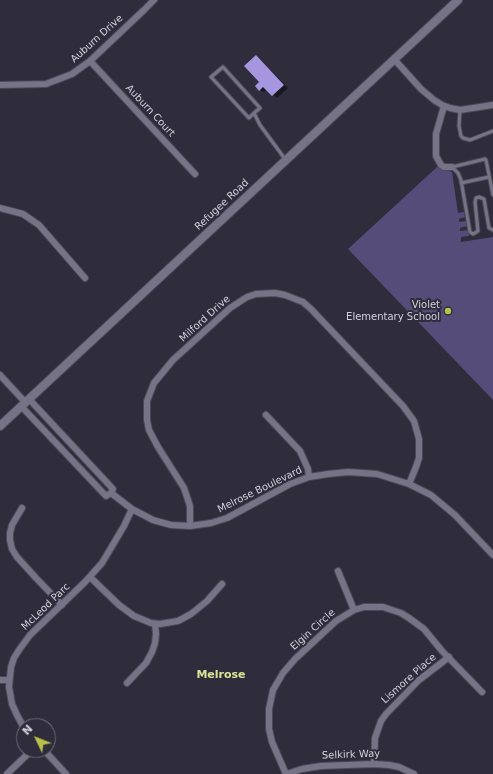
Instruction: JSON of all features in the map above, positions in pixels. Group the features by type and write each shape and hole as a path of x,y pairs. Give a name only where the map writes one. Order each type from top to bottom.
{"main road":[{"name":"Refugee Road","path":"0,426 458,0"}],"street":[{"name":"Auburn Drive","path":"0,85 46,84 72,74 90,61 154,0"},
{"path":"394,59 421,89 444,106 460,110 493,105"},
{"name":"Auburn Court","path":"90,61 195,174"},
{"path":"444,106 436,134 436,156 441,165 444,167 452,167"},
{"path":"0,208 23,214 39,225 85,278"},
{"name":"Milford Drive","path":"190,526 187,497 179,480 149,430 147,420 147,401 154,383 173,360 230,308 247,297 256,294 275,293 303,302 403,406 414,421 419,439 419,458 409,484"},
{"path":"0,375 25,402"},
{"name":"Melrose Boulevard","path":"25,402 113,489 111,493"},
{"name":"Melrose Boulevard","path":"25,402 106,496 111,493"},
{"path":"266,415 300,452 306,464 309,477"},
{"name":"Melrose Boulevard","path":"111,493 144,516 162,523 190,526 211,523 227,518 290,484 309,477 328,474 362,472 387,476 409,484 431,496 447,508 493,555"},
{"path":"22,508 12,525 10,532 12,549 17,557 62,605"},
{"name":"McLeod Parc","path":"18,718 12,704 9,687 11,667 14,658 24,642 90,577 102,563 124,526 132,509"},
{"path":"338,571 354,610"},
{"path":"90,577 126,610 142,620 155,624 170,623 186,617 201,607 222,584"},
{"name":"Elgin Circle","path":"286,774 272,742 269,728 269,709 273,690 282,673 295,658 336,621 354,610 373,606 383,607 401,613 409,618 424,630 482,692"},
{"path":"127,683 146,663 152,652 155,643 155,624"},
{"name":"Lismore Place","path":"374,764 376,738 381,721 419,680 449,657"},
{"path":"0,680 9,680"},
{"path":"7,774 24,758"},
{"path":"51,758 66,774"},
{"name":"Selkirk Way","path":"286,774 302,769 321,766 374,764 399,767 414,774"}],"lane":[{"path":"223,67 260,108 254,113 249,118 211,77 223,67"},
{"path":"460,110 459,126 461,136 463,138 470,140 493,131"},
{"path":"254,113 260,125 286,160"},
{"path":"452,167 484,159 486,160 493,196"},
{"path":"452,167 458,173 461,183 470,232 473,234 478,231 479,227 475,202 476,198 479,197 484,199 489,228 493,230"},
{"path":"461,183 489,177"}],"shaded area":[{"path":"437,167 452,172 458,213 464,212 465,217 459,219 459,222 466,221 467,226 460,228 460,231 468,230 469,236 461,237 461,242 493,237 493,400 348,249"}],"building":[{"path":"256,55 284,85 272,96 263,87 259,91 255,86 259,82 244,66"}],"place":[{"name":"Violet Elementary School","path":"448,311"}],"district":[{"name":"Melrose","path":"221,675"}]}
